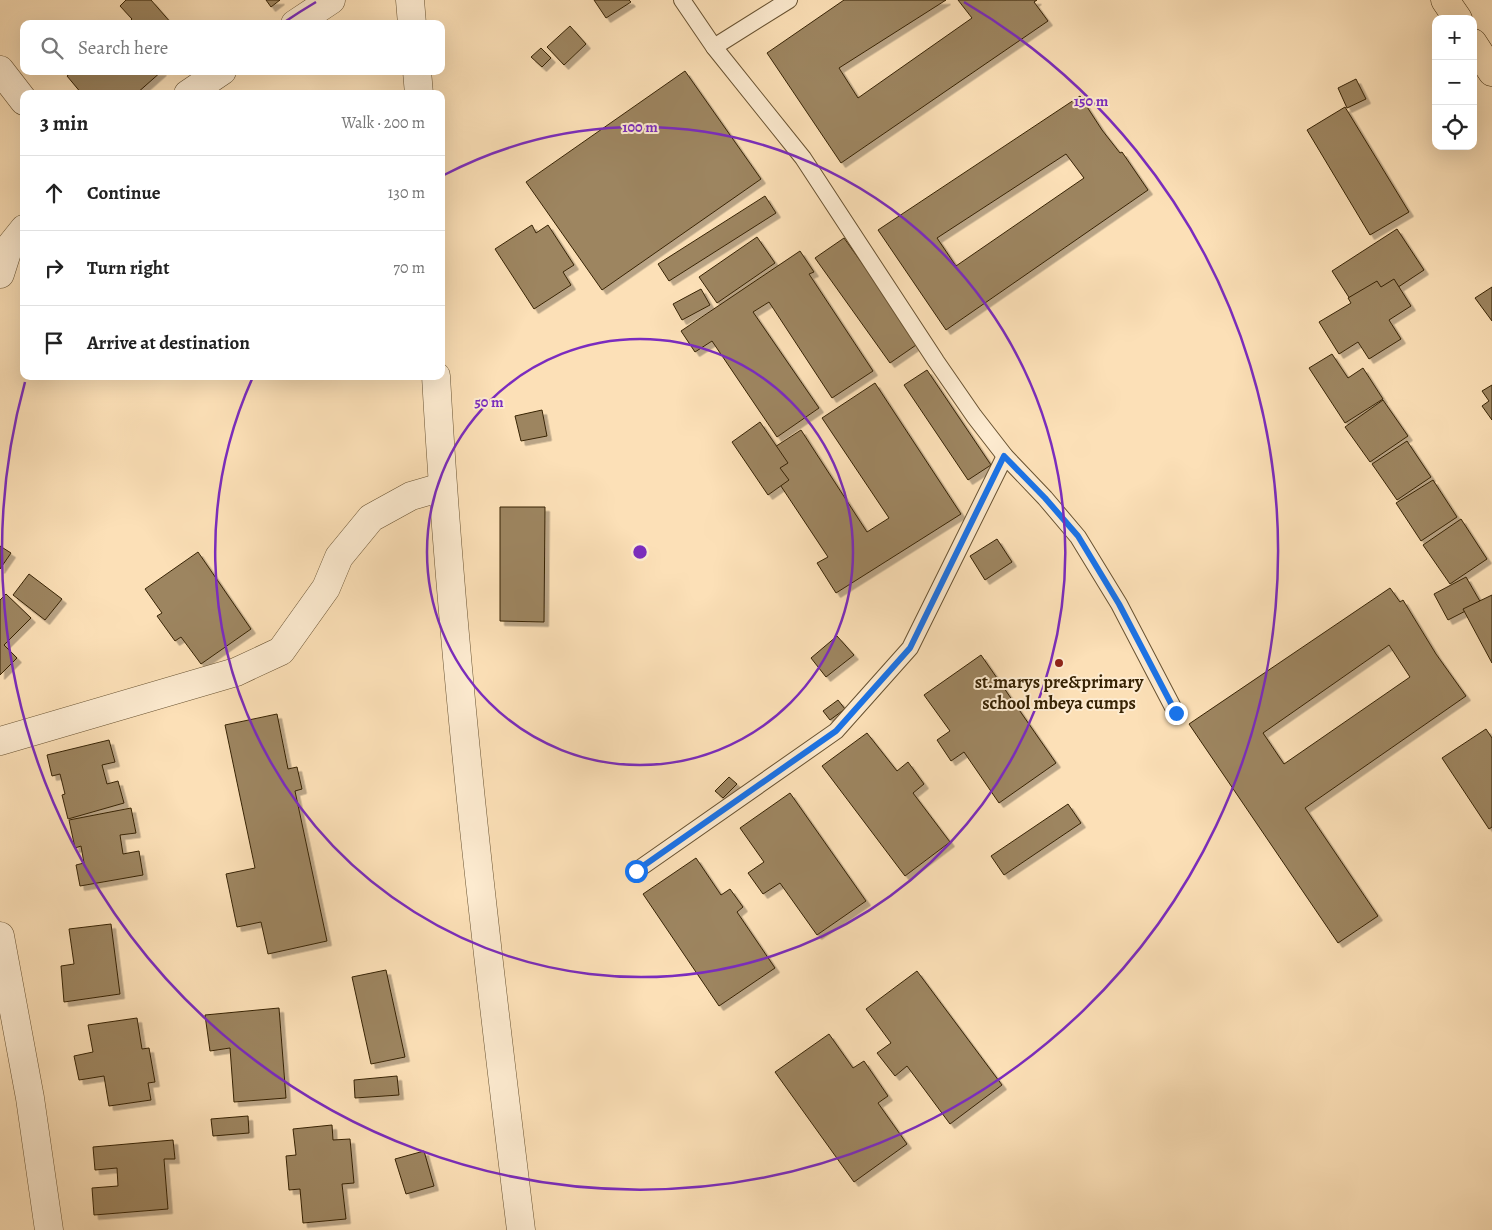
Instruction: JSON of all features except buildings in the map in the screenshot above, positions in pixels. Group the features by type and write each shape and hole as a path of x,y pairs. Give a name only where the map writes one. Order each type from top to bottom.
{"highway":[{"path":"1445,0 1455,15"},
{"path":"1477,49 1492,72"}],"street":[{"path":"301,20 331,0"},
{"path":"410,0 412,20"},
{"path":"0,70 20,96"},
{"path":"194,90 216,75"},
{"path":"417,75 419,90"},
{"path":"0,274 8,249 20,234"},
{"path":"436,380 442,487 488,960 522,1230"},
{"path":"0,741 236,672 281,652 326,588 339,557 372,518 410,496 442,487"},
{"path":"0,936 30,1098 49,1230"}],"lane":[{"path":"682,0 714,48 803,158 936,361 1004,456 1045,498 1078,536 1119,604 1176,713"},
{"path":"714,48 789,0"},
{"path":"636,871 836,731 910,648 1004,456"}],"place":[{"name":"st.marys pre&primary school mbeya cumps","path":"1059,663"}],"route":[{"path":"636,871 836,731 910,648 1004,456 1045,498 1078,536 1119,604 1176,713"}]}
